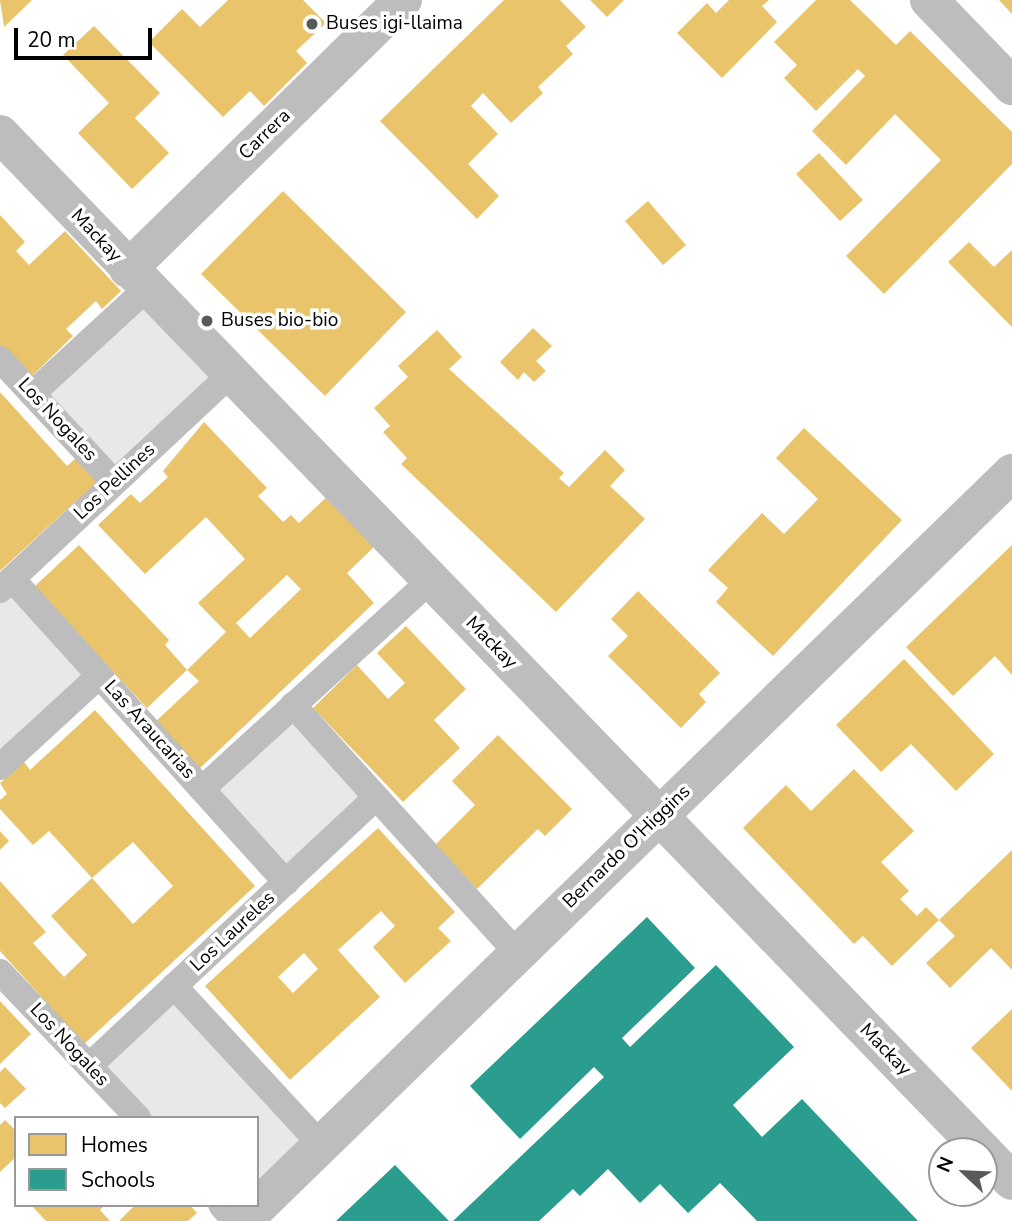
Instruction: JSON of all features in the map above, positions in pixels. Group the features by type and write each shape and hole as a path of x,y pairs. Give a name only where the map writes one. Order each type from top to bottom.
{"street":[{"name":"Carrera","path":"137,279 403,0"},
{"path":"929,0 1012,86"},
{"name":"Mackay","path":"0,134 137,279 970,1137"},
{"name":"Bernardo O'Higgins","path":"259,1205 1012,472"},
{"name":"Mackay","path":"998,1166 1012,1181"},
{"name":"Bernardo O'Higgins","path":"243,1221 257,1207"}],"lane":[{"path":"32,394 137,279"},
{"name":"Los Nogales","path":"0,359 114,482"},
{"name":"Los Pellines","path":"6,584 230,375"},
{"path":"202,789 430,581"},
{"name":"Las Araucarias","path":"6,584 99,676 286,882"},
{"path":"2,760 99,676"},
{"path":"293,705 517,953"},
{"name":"Los Laureles","path":"89,1066 376,797"},
{"name":"Los Nogales","path":"0,972 136,1116"},
{"path":"174,986 321,1145"},
{"path":"222,1207 235,1221"}],"shaded area":[{"path":"146,289 230,375 114,482 32,394"},
{"path":"12,579 99,676 0,753 0,590"},
{"path":"293,705 376,797 286,882 202,789"},
{"path":"174,986 321,1145 259,1203 259,1116 136,1116 89,1066"}],"building: Homes":[{"path":"0,0 32,0 4,27"},
{"path":"228,0 303,0 326,23 296,51 307,63 264,106 250,91 223,117 149,42 182,9 200,27"},
{"path":"504,0 560,0 586,27 566,46 573,54 538,87 543,93 511,123 483,93 471,106 498,134 468,164 499,196 477,219 380,121"},
{"path":"590,0 624,0 607,17"},
{"path":"729,0 769,0 762,6 777,22 722,78 677,33 707,3 716,13"},
{"path":"816,0 850,0 896,45 910,31 1012,132 1012,164 884,294 846,256 941,160 895,114 846,165 812,131 865,76 858,69 816,111 784,78 797,65 774,42"},
{"path":"999,0 1012,0 1012,14"},
{"path":"94,26 160,93 135,118 169,153 132,189 78,133 109,103 63,55"},
{"path":"819,153 863,200 840,221 796,174"},
{"path":"283,191 406,312 325,396 201,274"},
{"path":"648,201 686,245 663,265 625,221"},
{"path":"0,215 25,242 16,251 29,265 65,231 121,291 102,309 96,301 66,329 73,336 29,379 0,348"},
{"path":"969,242 994,267 1012,250 1012,327 948,262"},
{"path":"533,328 552,346 536,361 546,371 534,382 524,372 518,380 500,362"},
{"path":"437,330 462,357 449,369 564,473 559,478 569,487 605,450 625,470 610,486 645,519 556,612 401,464 407,458 383,432 390,426 374,408 408,377 398,366"},
{"path":"0,392 67,466 77,457 98,481 0,571"},
{"path":"204,422 267,488 258,496 283,522 291,515 299,523 330,494 377,544 347,573 374,603 199,769 155,722 199,681 187,670 226,632 198,603 245,559 206,517 145,574 98,525 131,494 140,503 168,477 163,471","holes":["287,575 301,589 250,638 236,623"]},
{"path":"804,428 902,520 773,656 716,602 728,588 708,570 762,513 784,534 818,499 776,458"},
{"path":"79,545 169,640 165,645 187,670 147,708 34,587"},
{"path":"1012,545 1012,675 995,656 953,696 906,647"},
{"path":"638,591 720,673 699,694 706,702 681,728 608,656 628,636 611,619"},
{"path":"406,626 466,689 434,720 460,748 403,802 313,708 357,665 388,699 405,683 377,653"},
{"path":"904,659 994,754 956,791 911,744 881,772 836,725"},
{"path":"95,710 255,886 84,1044 0,951 0,881 46,932 33,943 64,977 87,955 51,916 92,878 49,831 33,845 0,809 0,800 7,794 0,783 24,762 30,770","holes":["133,842 173,886 133,924 92,878"]},
{"path":"498,735 572,809 545,836 538,829 477,889 434,846 475,805 452,781"},
{"path":"854,769 914,831 881,862 909,891 900,899 917,916 926,907 939,920 892,966 863,936 854,944 743,828 786,785 811,811"},
{"path":"378,828 455,912 438,928 451,941 405,983 373,947 395,926 381,911 338,950 380,997 290,1080 205,986","holes":["304,953 318,969 293,993 278,977"]},
{"path":"0,831 9,841 0,850"},
{"path":"1012,850 1012,970 991,948 950,988 926,963 955,936 939,920"},
{"path":"0,1001 31,1034 0,1064"},
{"path":"1012,1009 1012,1091 971,1048"},
{"path":"5,1067 26,1089 5,1108 0,1103 0,1072"},
{"path":"5,1120 14,1129 14,1159 0,1172 0,1125"},
{"path":"33,1207 103,1207 100,1210 110,1221 46,1221"},
{"path":"133,1207 192,1207 197,1213 188,1221 119,1221"}],"building: Schools":[{"path":"647,917 695,968 622,1038 630,1047 716,965 794,1047 733,1105 762,1137 802,1099 918,1221 757,1221 720,1183 688,1213 660,1184 640,1203 608,1169 580,1196 573,1189 539,1221 453,1221 604,1077 594,1067 520,1139 470,1086"},
{"path":"395,1165 449,1221 336,1221"}],"place":[{"name":"Buses igi-llaima","path":"312,24"},
{"name":"Buses bio-bio","path":"207,321"}]}
